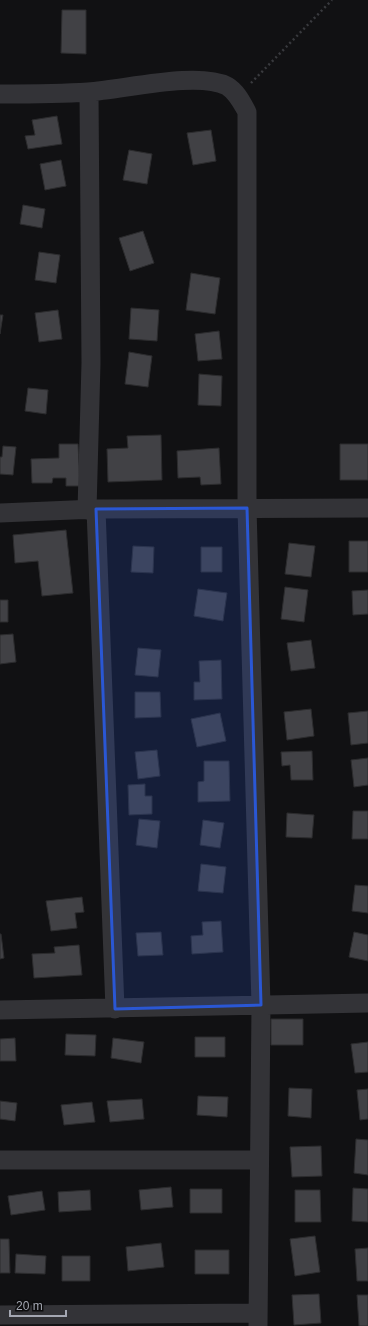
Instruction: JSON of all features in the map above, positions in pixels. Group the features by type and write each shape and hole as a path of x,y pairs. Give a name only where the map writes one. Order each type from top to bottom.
{"street":[{"path":"0,94 89,92 186,81 212,81 228,87 238,96 247,112 247,508 261,1005 258,1320 0,1315"},
{"path":"89,92 92,510 115,1009"},
{"path":"0,513 92,510 368,508"},
{"path":"0,1010 115,1009 368,1002"},
{"path":"0,1160 259,1160"}],"path":[{"path":"238,96 332,0"}],"highlighted area":[{"path":"247,508 261,1005 115,1009 96,509"}],"building":[{"path":"62,10 86,10 86,54 61,53"},
{"path":"57,116 62,144 28,149 25,136 35,135 32,120"},
{"path":"211,130 216,161 193,165 187,133"},
{"path":"129,150 152,154 147,184 123,180"},
{"path":"61,160 66,186 45,190 40,164"},
{"path":"23,205 45,209 42,228 20,224"},
{"path":"143,231 154,263 130,271 119,238"},
{"path":"39,252 60,255 56,283 35,280"},
{"path":"191,273 220,278 215,314 186,310"},
{"path":"131,308 159,310 157,341 129,339"},
{"path":"58,310 62,339 39,342 35,313"},
{"path":"0,315 3,315 0,334"},
{"path":"219,331 222,359 198,361 195,334"},
{"path":"129,352 152,356 148,387 125,384"},
{"path":"199,374 222,376 221,406 198,405"},
{"path":"28,388 48,390 46,414 25,411"},
{"path":"161,435 162,480 108,482 107,449 128,448 127,436"},
{"path":"59,444 78,444 80,486 66,486 66,478 53,478 52,483 32,483 31,459 59,458"},
{"path":"340,444 368,444 368,480 340,480"},
{"path":"3,446 16,447 13,475 0,474 0,457 2,457"},
{"path":"219,448 221,484 201,485 200,477 178,478 177,451"},
{"path":"66,530 73,593 42,596 38,561 15,563 13,535"},
{"path":"349,541 368,541 368,572 349,572"},
{"path":"289,543 315,546 311,577 285,574"},
{"path":"133,546 154,547 153,573 131,572"},
{"path":"201,547 222,547 222,572 201,572"},
{"path":"285,587 308,590 304,622 281,619"},
{"path":"198,589 227,593 223,621 194,616"},
{"path":"368,590 368,614 353,615 352,591"},
{"path":"0,600 8,600 8,622 0,622"},
{"path":"13,634 16,662 0,664 0,635"},
{"path":"311,640 315,668 291,671 287,643"},
{"path":"138,648 161,650 158,677 135,675"},
{"path":"221,660 222,699 194,700 194,682 200,682 199,661"},
{"path":"135,692 160,692 161,717 135,718"},
{"path":"311,709 314,736 287,740 284,712"},
{"path":"368,711 368,743 351,745 348,713"},
{"path":"220,713 226,741 197,747 191,719"},
{"path":"157,750 160,776 138,779 135,752"},
{"path":"312,751 313,780 291,780 290,765 282,766 281,752"},
{"path":"368,758 368,785 354,787 351,760"},
{"path":"204,761 229,761 230,801 198,802 198,782 204,781"},
{"path":"145,784 145,796 152,796 152,814 129,815 128,785"},
{"path":"353,811 368,811 368,839 352,839"},
{"path":"287,813 314,815 312,838 286,837"},
{"path":"139,819 160,821 157,848 136,845"},
{"path":"203,820 224,823 220,848 200,845"},
{"path":"201,864 226,867 223,893 198,891"},
{"path":"355,885 368,886 368,913 352,911"},
{"path":"82,897 84,912 75,913 77,928 51,931 46,901"},
{"path":"221,921 223,952 192,954 191,936 203,935 202,922"},
{"path":"161,932 163,955 138,956 136,933"},
{"path":"354,932 368,935 368,961 349,957"},
{"path":"0,934 4,958 0,959"},
{"path":"79,945 82,975 34,978 32,954 55,953 54,947"},
{"path":"271,1019 303,1019 303,1045 271,1045"},
{"path":"66,1034 96,1035 95,1056 65,1055"},
{"path":"195,1037 225,1037 225,1057 195,1057"},
{"path":"15,1038 16,1061 0,1061 0,1039"},
{"path":"113,1038 144,1042 141,1063 111,1058"},
{"path":"368,1042 368,1072 355,1073 351,1044"},
{"path":"289,1088 312,1089 311,1118 288,1116"},
{"path":"368,1089 368,1119 360,1120 357,1090"},
{"path":"198,1096 228,1097 227,1117 197,1115"},
{"path":"142,1099 144,1119 110,1122 107,1101"},
{"path":"0,1101 17,1103 15,1121 0,1119"},
{"path":"92,1102 95,1122 64,1125 61,1105"},
{"path":"356,1139 368,1140 368,1175 354,1173"},
{"path":"321,1146 322,1176 292,1177 290,1147"},
{"path":"171,1187 173,1207 141,1210 139,1190"},
{"path":"353,1188 368,1189 368,1222 352,1221"},
{"path":"190,1189 222,1189 222,1213 190,1213"},
{"path":"90,1190 91,1210 59,1212 58,1192"},
{"path":"295,1190 320,1190 321,1222 295,1222"},
{"path":"42,1191 45,1210 11,1215 8,1196"},
{"path":"315,1236 320,1272 295,1276 290,1239"},
{"path":"0,1239 9,1239 10,1273 0,1273"},
{"path":"161,1243 164,1267 128,1271 126,1247"},
{"path":"368,1248 368,1281 357,1281 355,1249"},
{"path":"195,1250 229,1250 229,1274 195,1274"},
{"path":"16,1254 46,1256 45,1274 15,1273"},
{"path":"62,1256 90,1256 90,1281 62,1281"},
{"path":"319,1294 321,1323 294,1325 292,1295"},
{"path":"357,1295 368,1295 368,1326 359,1326"}]}
